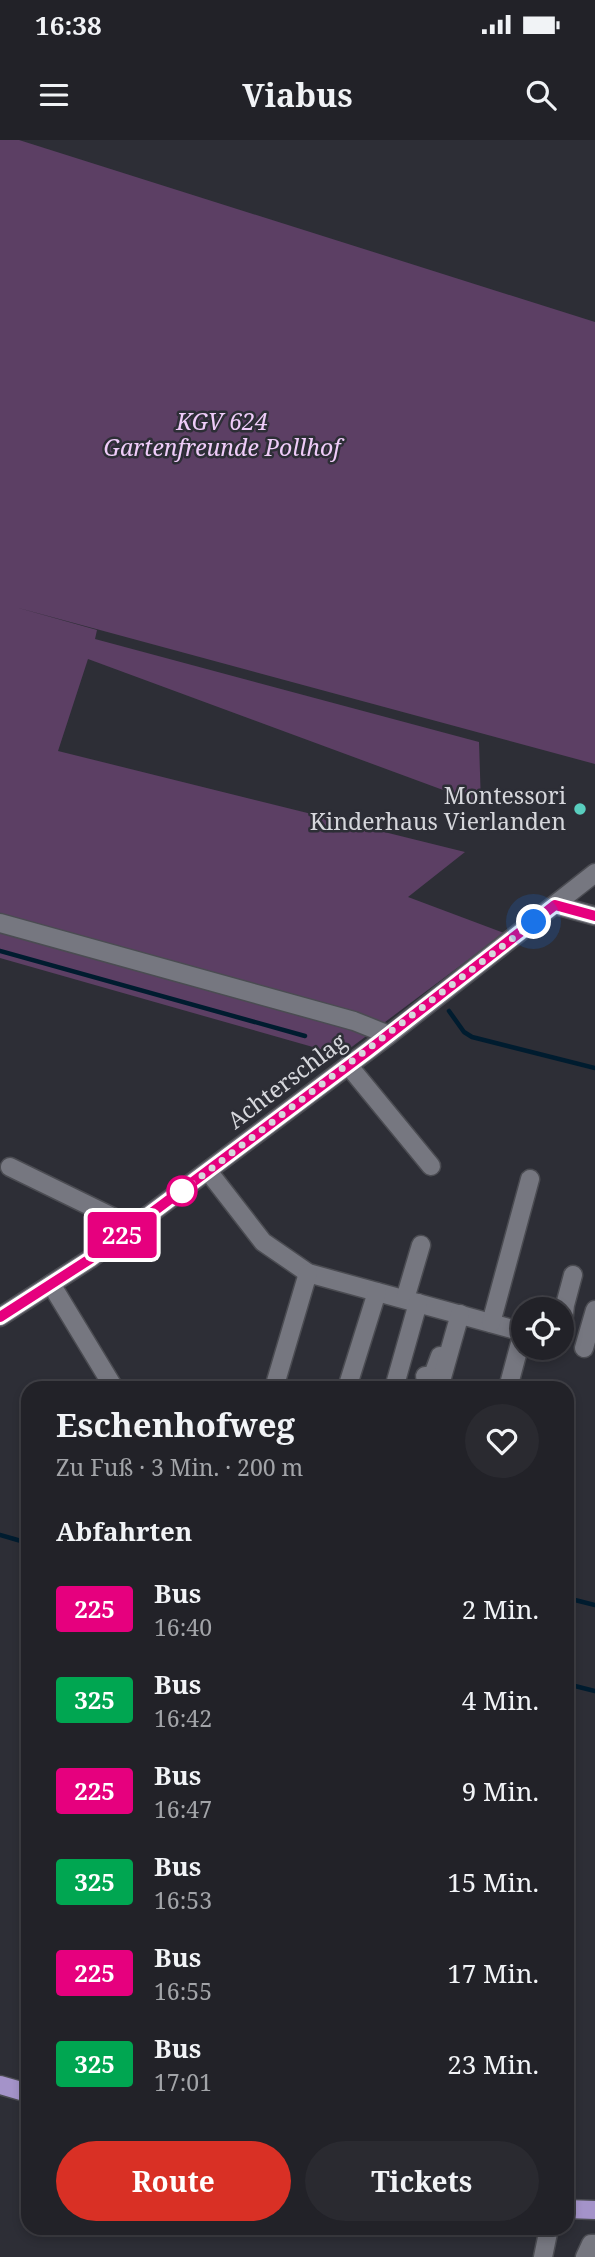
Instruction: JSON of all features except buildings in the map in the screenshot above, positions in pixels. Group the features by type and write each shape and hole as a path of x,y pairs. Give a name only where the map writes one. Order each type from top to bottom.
{"main road":[{"path":"0,2085 21,2091"},
{"path":"574,2209 595,2210"}],"street":[{"name":"Achterschlag","path":"0,1317 90,1259 133,1227 388,1035 595,873"},
{"path":"555,905 595,916"},
{"path":"0,923 354,1021 388,1035"},
{"path":"348,1065 431,1166"},
{"path":"10,1167 133,1227"},
{"path":"208,1171 263,1242 308,1273 511,1329"},
{"path":"492,1323 530,1179"},
{"path":"395,1381 421,1245"},
{"path":"276,1381 308,1273"},
{"path":"567,1297 573,1275"},
{"path":"51,1284 110,1381"},
{"path":"349,1381 377,1292"},
{"path":"590,1350 595,1310"},
{"path":"425,1376 433,1375 455,1313"},
{"path":"440,1381 455,1313"},
{"path":"510,1381 516,1360"},
{"path":"543,2257 548,2235"},
{"path":"585,2257 591,2244 595,2244"}],"green space":[{"name":"KGV 624 Gartenfreunde Pollhof","path":"0,140 19,140 595,322 595,764 15,607 97,630 95,639 479,742 481,804 88,659 58,751 465,852 408,897 504,933 341,1055 0,958"}],"waterway":[{"path":"0,951 305,1036"},
{"path":"449,1011 464,1032 472,1037 595,1068"},
{"path":"0,1535 21,1541"},
{"path":"574,1600 595,1605"},
{"path":"574,1686 595,1691"}],"bus line":[{"name":"225","path":"0,1317 90,1259 369,1050 555,905 595,916"}],"place":[{"name":"Montessori Kinderhaus Vierlanden","path":"580,809"}],"route":[{"path":"182,1191 534,922"}]}
